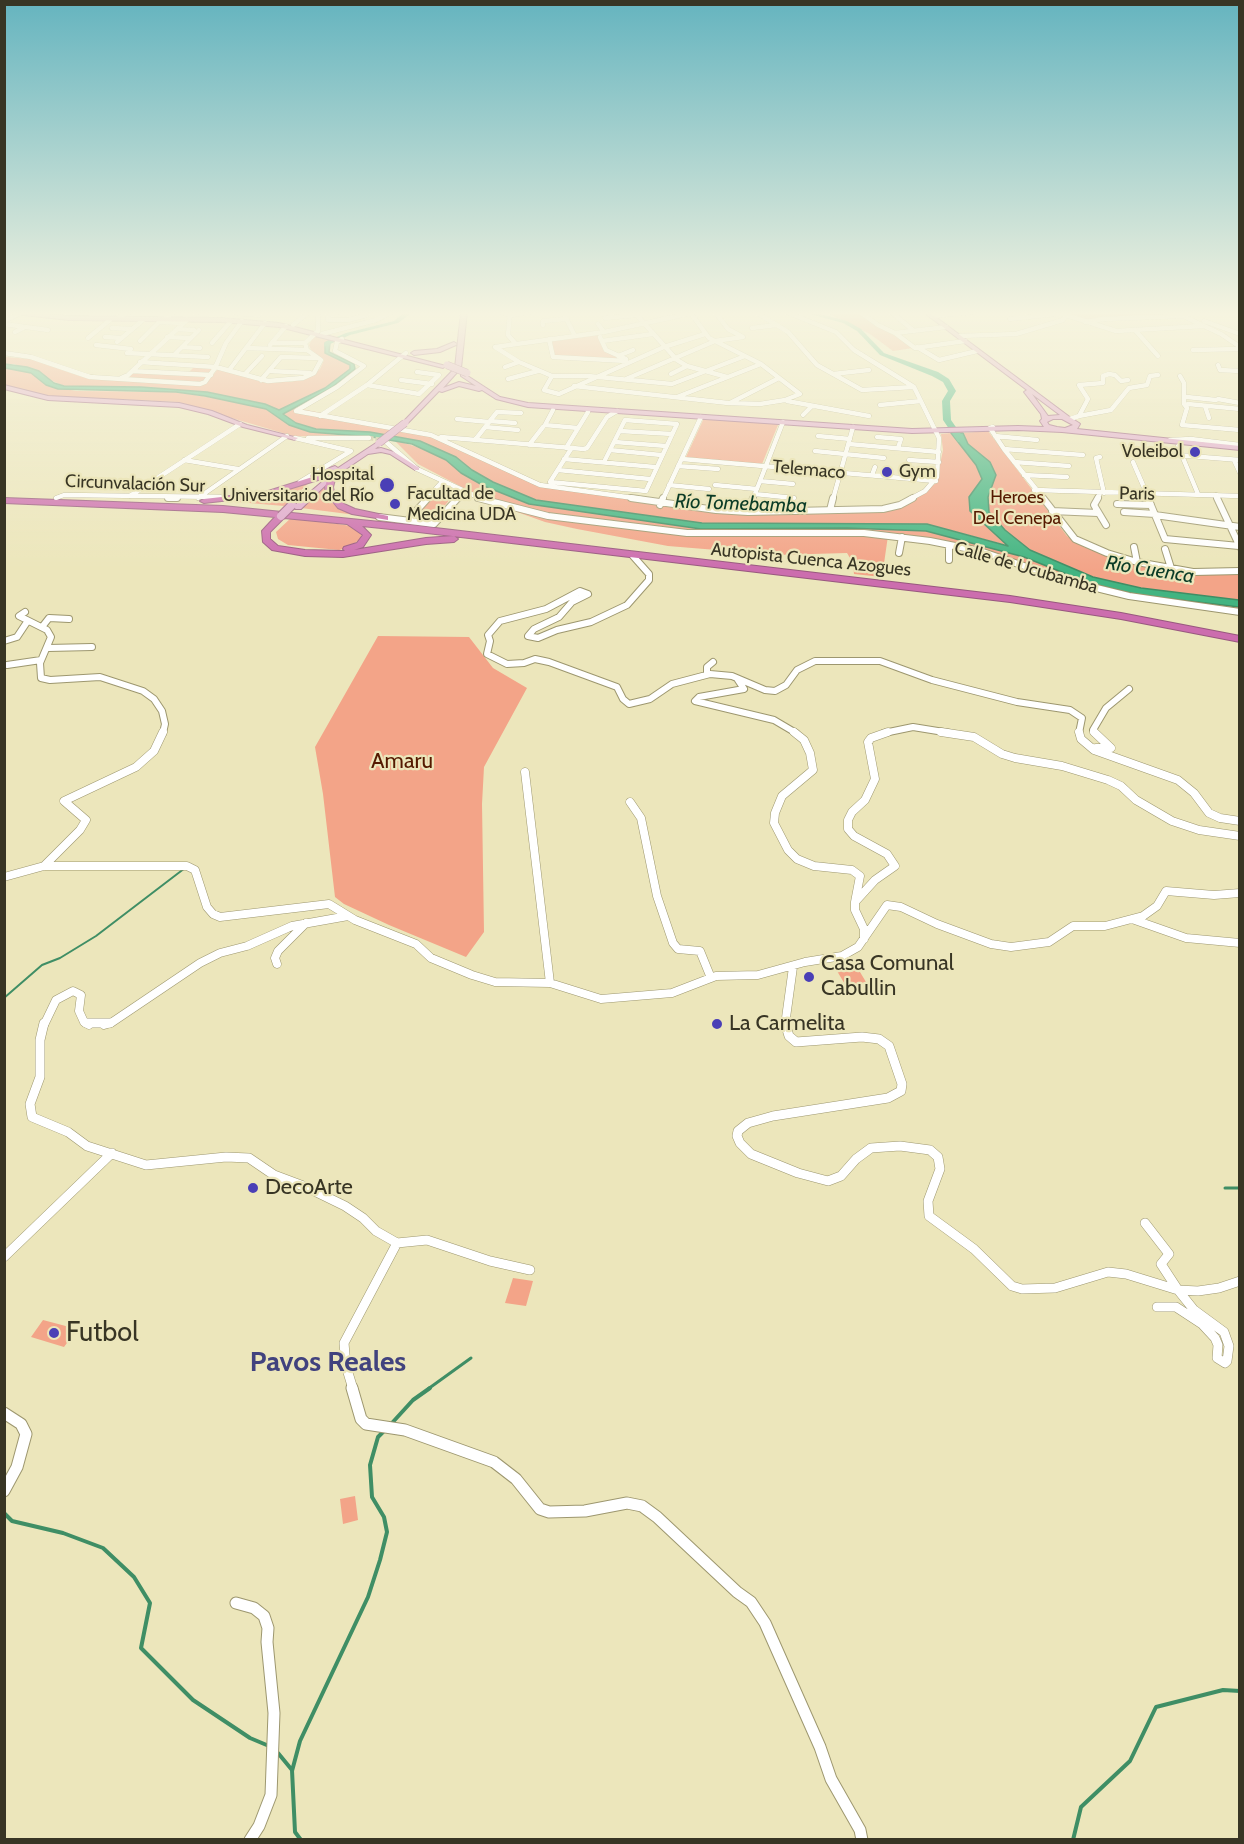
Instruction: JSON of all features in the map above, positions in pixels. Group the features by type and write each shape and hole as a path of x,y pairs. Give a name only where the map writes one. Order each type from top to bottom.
{"highway":[{"path":"174,500 218,500 266,494 331,473 329,487 335,500 352,511 374,520 408,522"},
{"name":"Circunvalación Sur","path":"4,498 174,500 408,522"},
{"name":"Circunvalación Sur","path":"4,498 223,509 323,519 374,520"},
{"path":"284,516 272,534 277,542 286,546 335,551 350,549 366,538 366,533 357,527 323,519"},
{"path":"284,516 266,531 266,540 275,548 305,554 343,554 435,540 468,539 522,543"},
{"name":"Autopista Cuenca Azogues","path":"374,520 522,543 1021,601 1133,618 1239,639"},
{"name":"Autopista Cuenca Azogues","path":"408,522 1007,592 1239,633"}],"main road":[{"path":"49,398 179,405 295,438"},
{"path":"401,423 424,398"},
{"path":"284,516 331,473 401,423 429,398"},
{"path":"499,398 511,403 605,413 617,411 853,427 939,430 1030,424 1057,417 1073,419 1122,434"},
{"path":"506,398 529,403 939,430"},
{"path":"1033,398 1044,414 1047,426 1063,430 1077,426 1073,419 1041,398"},
{"path":"991,428 1122,434 1239,446"},
{"path":"312,476 331,473 362,454 377,441"},
{"path":"362,454 386,451 419,469"}],"street":[{"path":"320,398 295,410 464,440 569,448 587,448 605,413"},
{"path":"320,416 347,398"},
{"path":"677,398 760,404 789,398"},
{"path":"728,403 738,398"},
{"path":"431,435 540,485 660,504 748,512 891,508 925,491 936,481 939,462 939,430 920,398"},
{"path":"1073,419 1087,398"},
{"path":"1073,419 1112,410 1121,398"},
{"path":"1184,398 1187,408 1182,425 1239,430"},
{"path":"1203,398 1239,402"},
{"path":"1217,399 1217,407"},
{"path":"785,400 869,416"},
{"path":"880,405 921,401"},
{"path":"1188,404 1239,409"},
{"path":"803,415 812,406"},
{"path":"1205,406 1209,418"},
{"path":"553,410 545,425 578,428"},
{"path":"475,440 498,411 521,413"},
{"path":"588,412 550,482 646,491 677,423 626,419 604,462"},
{"path":"660,504 701,417"},
{"path":"457,419 515,423"},
{"path":"748,512 783,422"},
{"path":"129,497 240,424"},
{"path":"484,427 518,430"},
{"path":"529,445 543,427"},
{"path":"830,510 853,427"},
{"path":"991,428 1034,490 1075,539 1107,553 1137,562 1207,573 1239,572"},
{"path":"620,430 672,434"},
{"path":"198,498 287,436"},
{"path":"818,436 939,452"},
{"path":"995,436 1037,440"},
{"path":"878,437 901,439 898,448"},
{"path":"295,438 377,441 419,469"},
{"path":"295,438 377,441 398,448 419,469"},
{"path":"56,498 64,495 174,500 269,491 312,476 351,451 295,438"},
{"path":"458,447 457,442 464,440"},
{"path":"615,442 666,446"},
{"path":"1178,446 1198,494"},
{"path":"1004,449 1083,455"},
{"path":"610,450 662,455"},
{"path":"814,451 884,458"},
{"path":"1164,454 1237,460 1239,472"},
{"path":"1100,457 1096,458 1102,493 1094,505 1107,525"},
{"path":"565,458 655,467"},
{"name":"Telemaco","path":"682,459 936,481"},
{"path":"184,460 238,469"},
{"path":"909,460 939,462"},
{"path":"1014,462 1070,466"},
{"path":"1133,462 1164,539 1239,547"},
{"path":"678,466 718,469"},
{"path":"872,475 875,466"},
{"name":"Calle de Ucubamba","path":"419,469 463,492 491,503 548,516 687,533 864,533 902,537 1003,557 1068,581 1129,597 1239,612"},
{"path":"558,470 650,479"},
{"path":"816,478 818,471"},
{"path":"1024,475 1067,477"},
{"path":"731,479 794,498"},
{"path":"408,522 442,482"},
{"path":"715,485 758,487 793,484"},
{"path":"669,485 710,489"},
{"name":"Paris","path":"1034,490 1239,496"},
{"path":"408,522 434,524 463,492"},
{"path":"1216,495 1239,547"},
{"path":"691,507 694,500"},
{"path":"1118,504 1151,505"},
{"path":"1052,511 1098,513"},
{"path":"1124,512 1239,527"},
{"path":"899,553 902,537"},
{"path":"949,545 949,560"},
{"path":"1134,547 1137,562"},
{"path":"1165,549 1172,568"},
{"path":"633,556 649,574 649,580 627,604 591,622 557,630 538,638 528,636 534,629 559,617 572,602 588,594 580,591 546,609 500,621 488,635 490,641 487,654 507,664 524,663 535,659 549,662 617,687 628,704 650,699 672,684 708,674 732,676 765,690 775,691 786,685 797,670 815,661 879,661 914,675 998,697 1070,710 1082,718 1078,732 1081,739 1091,748 1178,780 1190,789 1209,813 1239,822"},
{"path":"25,612 19,616 27,622 42,627 51,637 41,660 39,675 44,680 100,677 148,693 162,711 165,724 163,734 154,751 136,767 64,801 66,805 78,811 86,819 80,830 44,866"},
{"path":"42,627 49,618 69,619"},
{"path":"4,641 21,634 27,622"},
{"path":"48,648 92,647"},
{"path":"7,665 41,660"},
{"path":"708,674 707,667 713,662"},
{"path":"732,676 742,683 744,689 699,697 695,701 774,720 789,727 804,740 810,753 813,770 782,796 775,813 774,823 788,850 797,859 814,866 852,870 860,876 855,910 864,929 864,939"},
{"path":"1091,748 1111,748 1109,744 1097,737 1094,730 1106,708 1129,689"},
{"path":"855,902 874,880 895,866 887,854 854,836 848,829 852,812 865,800 875,779 868,742 871,738 903,727 974,737 990,744 1002,754 1075,769 1121,786 1136,800 1172,822 1199,830 1239,836"},
{"path":"525,772 550,983"},
{"path":"630,802 641,818 657,896 673,943 678,949 695,949 702,953 711,978"},
{"path":"4,877 44,866 187,866 195,870 207,907 220,917 321,903 334,905 348,916 416,944 430,958 472,975 495,982 550,983 601,999 672,993 711,978 758,975 849,954 864,939 884,907 890,905 901,907 937,924 991,944 1011,947 1049,942 1073,926 1105,926 1131,919 1150,912 1166,891 1214,895 1239,893"},
{"path":"348,916 292,926 247,946 210,958 171,981 111,1023 89,1025 84,1022 80,1011 81,995 77,992 65,994 56,1000 44,1023 40,1040 40,1077 30,1104 32,1117 68,1132 87,1146 146,1165 226,1157 249,1158 274,1175 306,1187 345,1206 363,1218 376,1231 397,1243 427,1240 490,1261 530,1270"},
{"path":"1131,919 1186,938 1239,943"},
{"path":"277,964 275,958 278,951 307,922"},
{"path":"793,967 785,1018 785,1029 789,1036 796,1042 862,1037 879,1039 889,1046 902,1084 901,1091 888,1098 773,1116 748,1123 738,1131 737,1136 740,1143 751,1154 798,1173 828,1181 841,1176 856,1159 871,1149 900,1146 924,1148 938,1157 940,1166 928,1201 929,1216 974,1249 1012,1286 1022,1289 1043,1290 1108,1272 1126,1274 1178,1290 1219,1288 1239,1281"},
{"path":"4,1257 112,1153"},
{"path":"1145,1223 1169,1254 1161,1264 1178,1290 1194,1310 1224,1332 1229,1346 1225,1363 1217,1358 1218,1346 1215,1338 1202,1324 1176,1307 1157,1307"},
{"path":"397,1243 345,1343 346,1366 361,1419 366,1424 405,1430 500,1465 516,1479 540,1509 549,1512 585,1511 627,1503 642,1506 657,1517 737,1592 751,1602 765,1623 820,1747 831,1779 860,1830 862,1839"},
{"path":"4,1413 21,1424 26,1434 20,1459 4,1491"},
{"path":"236,1603 254,1608 264,1616 268,1628 267,1642 274,1713 272,1796 259,1826 250,1839"}],"green space":[{"path":"90,398 215,398 266,409 289,425 327,434 372,437 293,436 177,402"},
{"path":"236,398 304,398 279,410 265,404"},
{"path":"292,407 431,435 540,485 716,510 883,511 926,491 936,483 943,450 941,434 951,433 976,465 982,479 969,497 1010,546 927,524 702,523 536,500 493,482 455,457 420,441 370,432 316,429 296,423 281,412"},
{"path":"704,418 778,425 762,464 686,457"},
{"name":"Heroes Del Cenepa","path":"988,431 1067,536 1084,547 1110,556 1193,573 1239,572 1239,600 1141,588 1093,577 1030,550 1005,530 989,512 988,497 996,475 990,462 968,444 963,433"},
{"path":"394,440 424,449 446,460 461,473 529,504 701,529 847,528 926,531 1024,557 1089,583 1199,603 1239,607 1239,612 1129,596 1068,581 1003,557 888,536 882,577 854,574 853,563 847,553 777,555 668,546 577,529 545,522 492,503 418,464"},
{"path":"311,481 284,506 226,501 278,494"},
{"path":"325,486 325,493 331,502 356,515 301,508"},
{"path":"442,486 457,491 435,517 430,519 415,516"},
{"path":"292,517 351,526 360,532 362,538 349,547 339,550 288,545 278,539 276,532"},
{"name":"Amaru","path":"378,636 469,637 493,668 527,688 484,767 482,804 484,932 466,957 389,925 344,904 335,897 315,747"},
{"path":"854,962 866,982 846,986 834,966"},
{"path":"513,1278 533,1281 526,1306 505,1303"},
{"name":"Futbol","path":"43,1320 77,1329 64,1347 31,1337"},
{"path":"355,1496 358,1520 343,1524 340,1499"}],"shaded area":[{"path":"215,398 236,398 265,404 279,410 304,398 312,398 283,414 296,423 316,429 370,432 420,441 456,457 472,470 493,482 536,500 702,523 927,524 1008,546 970,511 969,497 982,479 976,465 951,433 963,433 968,444 990,462 996,475 988,497 989,512 1005,530 1030,550 1093,577 1141,588 1239,600 1239,607 1138,595 1089,583 1024,557 926,531 847,528 701,529 529,504 484,486 461,473 446,460 412,444 372,437 310,432 289,425 266,409"}],"waterway":[{"path":"948,398 947,420 961,440"},
{"path":"4,998 42,965 60,958 96,936 185,868"},
{"path":"1225,1188 1240,1188"},
{"path":"428,1389 471,1358"},
{"path":"392,1423 413,1400 430,1388"},
{"path":"292,1771 300,1741 368,1597 380,1560 387,1532 384,1517 372,1497 370,1465 378,1437 384,1431"},
{"path":"4,1513 12,1521 63,1533 103,1548 134,1577 150,1603 141,1648 193,1700 250,1738 269,1746"},
{"path":"1073,1840 1081,1807 1130,1761 1156,1707 1223,1690 1240,1691"},
{"path":"278,1753 292,1771"},
{"path":"292,1771 295,1832 301,1840"}],"tunnel":[{"path":"369,438 387,441"}],"place":[{"name":"Voleibol","path":"1195,452"},
{"name":"Gym","path":"887,472"},
{"name":"Hospital Universitario del Río","path":"387,485"},
{"name":"Facultad de Medicina UDA","path":"395,504"},
{"name":"Casa Comunal Cabullin","path":"809,977"},
{"name":"La Carmelita","path":"717,1024"},
{"name":"DecoArte","path":"253,1188"},
{"name":"Futbol","path":"54,1333"}],"district":[{"name":"Pavos Reales","path":"328,1363"}],"water label":[{"name":"Río Tomebamba","path":"741,504"},
{"name":"Río Cuenca","path":"1150,570"}]}
